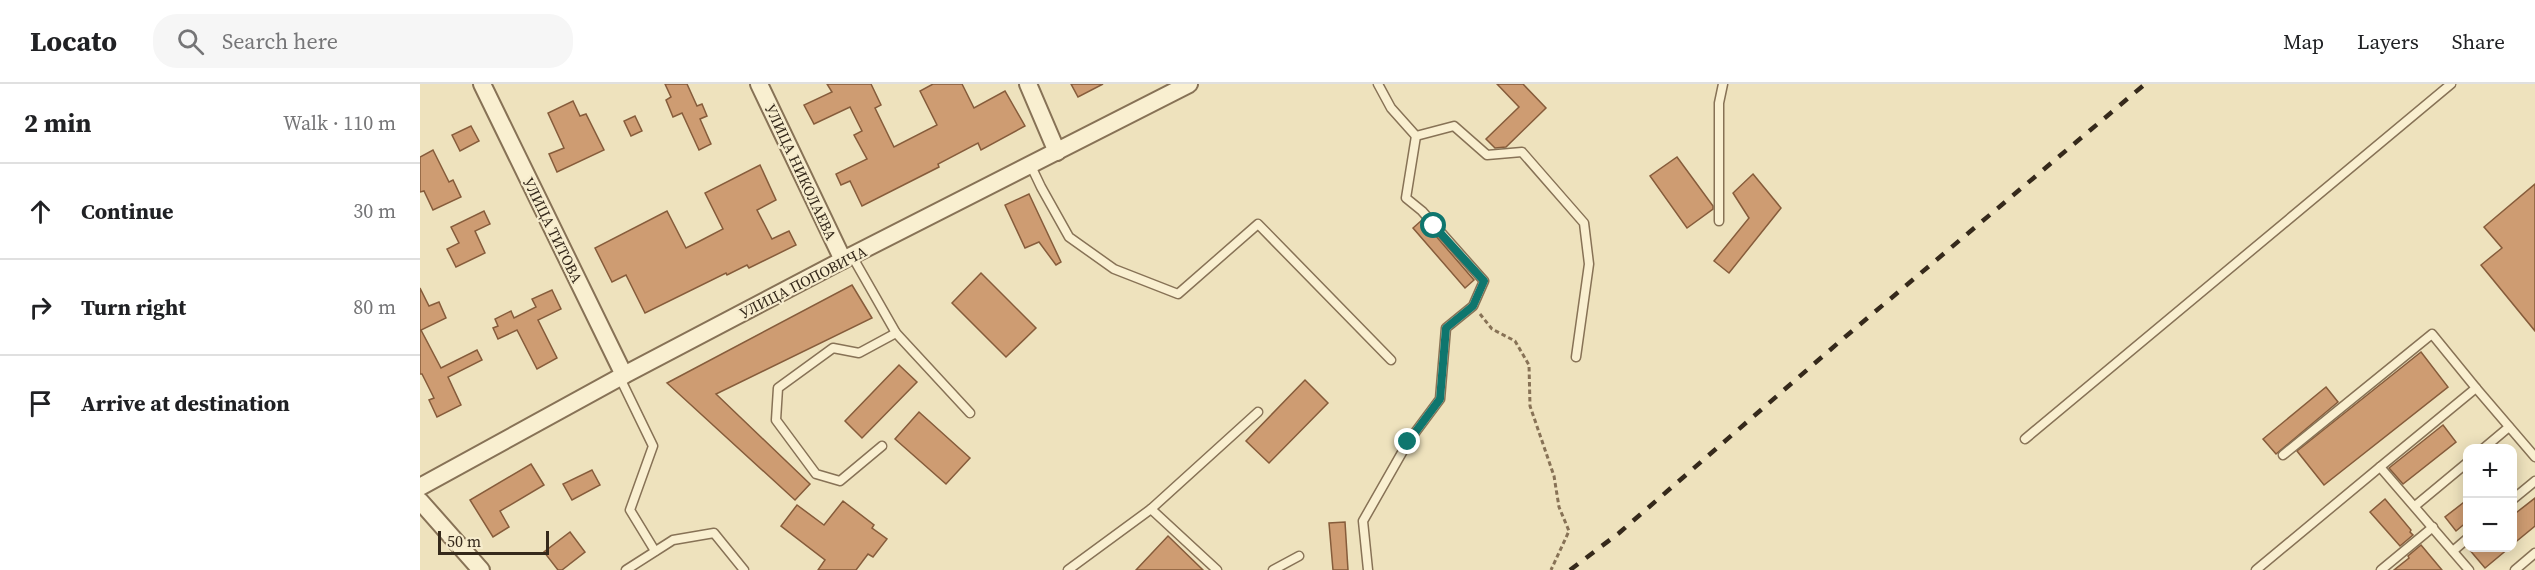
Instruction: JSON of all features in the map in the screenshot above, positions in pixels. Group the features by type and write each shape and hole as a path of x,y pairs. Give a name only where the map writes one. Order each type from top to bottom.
{"street":[{"name":"УЛИЦА ТИТОВА","path":"482,84 622,376"},
{"name":"УЛИЦА НИКОЛАЕВА","path":"759,84 847,258"},
{"path":"1028,84 1057,152"},
{"name":"УЛИЦА ПОПОВИЧА","path":"420,487 622,376 847,258 1031,166 1181,86"},
{"path":"420,501 480,570"}],"lane":[{"path":"1378,84 1391,108 1416,136"},
{"path":"1719,221 1719,103 1723,84"},
{"path":"2025,439 2451,84"},
{"path":"1416,136 1454,126 1486,155 1522,152 1584,223 1588,264 1576,357"},
{"path":"1368,570 1363,521 1408,442 1440,399 1446,328 1473,306 1484,281 1422,211 1406,198 1416,136"},
{"path":"1031,166 1069,237 1114,269 1178,294 1258,224 1391,360"},
{"path":"847,258 896,333 970,413"},
{"path":"882,446 840,481 816,474 776,420 778,388 833,348 859,353 896,333"},
{"path":"2283,455 2432,334 2535,457"},
{"path":"622,376 653,446 630,510 655,551"},
{"path":"2256,570 2476,388"},
{"path":"1068,570 1151,509 1258,412"},
{"path":"2489,444 2509,427"},
{"path":"2415,506 2463,466"},
{"path":"2380,467 2469,570"},
{"path":"2514,498 2535,481"},
{"path":"1151,509 1217,570"},
{"path":"2380,570 2433,527"},
{"path":"626,570 673,540 714,533 744,570"},
{"path":"2453,550 2463,542"},
{"path":"2515,570 2535,553"},
{"path":"1273,570 1299,556"}],"path":[{"path":"1473,306 1492,329 1515,341 1529,365 1530,406 1554,476 1559,507 1569,531 1551,570"}],"building":[{"path":"665,84 687,84 697,106 702,104 707,116 700,119 711,144 699,150 682,113 673,117 666,100 671,97"},
{"path":"827,84 871,84 881,105 875,108 894,147 937,125 920,91 933,84 962,84 974,108 1005,91 1025,126 981,150 978,143 938,164 939,167 862,206 850,181 841,185 836,174 867,159 854,135 862,131 850,107 814,124 804,105 832,92"},
{"path":"1071,84 1103,84 1078,97"},
{"path":"1497,84 1523,84 1546,108 1506,147 1495,148 1486,139 1519,107"},
{"path":"573,101 580,116 586,114 604,150 557,172 549,154 564,148 548,113"},
{"path":"635,116 642,131 631,136 624,121"},
{"path":"471,126 479,141 460,151 452,135"},
{"path":"433,150 449,182 453,180 461,197 433,210 424,191 420,192 420,157"},
{"path":"1677,157 1713,206 1713,209 1687,228 1650,176"},
{"path":"760,165 776,200 757,210 772,239 789,231 796,245 749,268 747,265 727,275 726,273 645,313 626,275 612,282 595,248 667,211 686,248 698,242 723,229 705,193"},
{"path":"1753,174 1781,208 1729,273 1714,261 1749,218 1733,193"},
{"path":"2535,184 2535,331 2481,265 2502,248 2484,227"},
{"path":"1029,194 1061,262 1056,265 1039,242 1025,248 1005,205"},
{"path":"484,211 490,224 475,231 485,253 456,267 447,249 459,243 451,227"},
{"path":"1422,220 1474,280 1465,288 1413,228"},
{"path":"981,273 1036,328 1006,357 952,303"},
{"path":"852,285 872,318 716,394 810,484 795,500 667,383"},
{"path":"420,288 429,306 439,302 446,318 421,330 441,368 477,350 482,360 448,377 461,405 437,417 429,400 434,398 420,374"},
{"path":"552,290 561,309 538,320 557,358 537,369 517,330 498,339 493,328 498,326 495,319 511,311 514,318 536,307 532,299"},
{"path":"2421,352 2448,387 2324,485 2297,451"},
{"path":"899,365 917,382 862,438 845,421"},
{"path":"1305,380 1328,403 1269,463 1246,441"},
{"path":"2326,387 2338,402 2276,454 2263,439"},
{"path":"919,412 970,458 946,484 895,439"},
{"path":"2443,425 2456,442 2403,484 2389,468"},
{"path":"531,464 544,485 500,511 509,527 493,537 470,500"},
{"path":"592,470 600,485 572,500 563,484"},
{"path":"2535,498 2535,526 2517,541 2517,512"},
{"path":"2385,499 2413,535 2400,546 2370,512"},
{"path":"843,501 874,525 872,528 887,539 873,557 868,554 856,570 818,570 825,560 781,526 797,505 824,525"},
{"path":"2463,503 2463,525 2456,531 2445,517"},
{"path":"1345,522 1348,570 1333,570 1329,523"},
{"path":"570,532 585,552 562,570 558,570 544,552"},
{"path":"1168,536 1203,570 1136,570"},
{"path":"2421,545 2442,570 2394,570 2409,558 2408,556"},
{"path":"2471,552 2504,552 2485,568"}],"railway":[{"path":"1570,570 1619,533 1845,337 2145,84"}],"route":[{"path":"1408,442 1440,399 1446,328 1473,306 1484,281 1434,226"}]}
